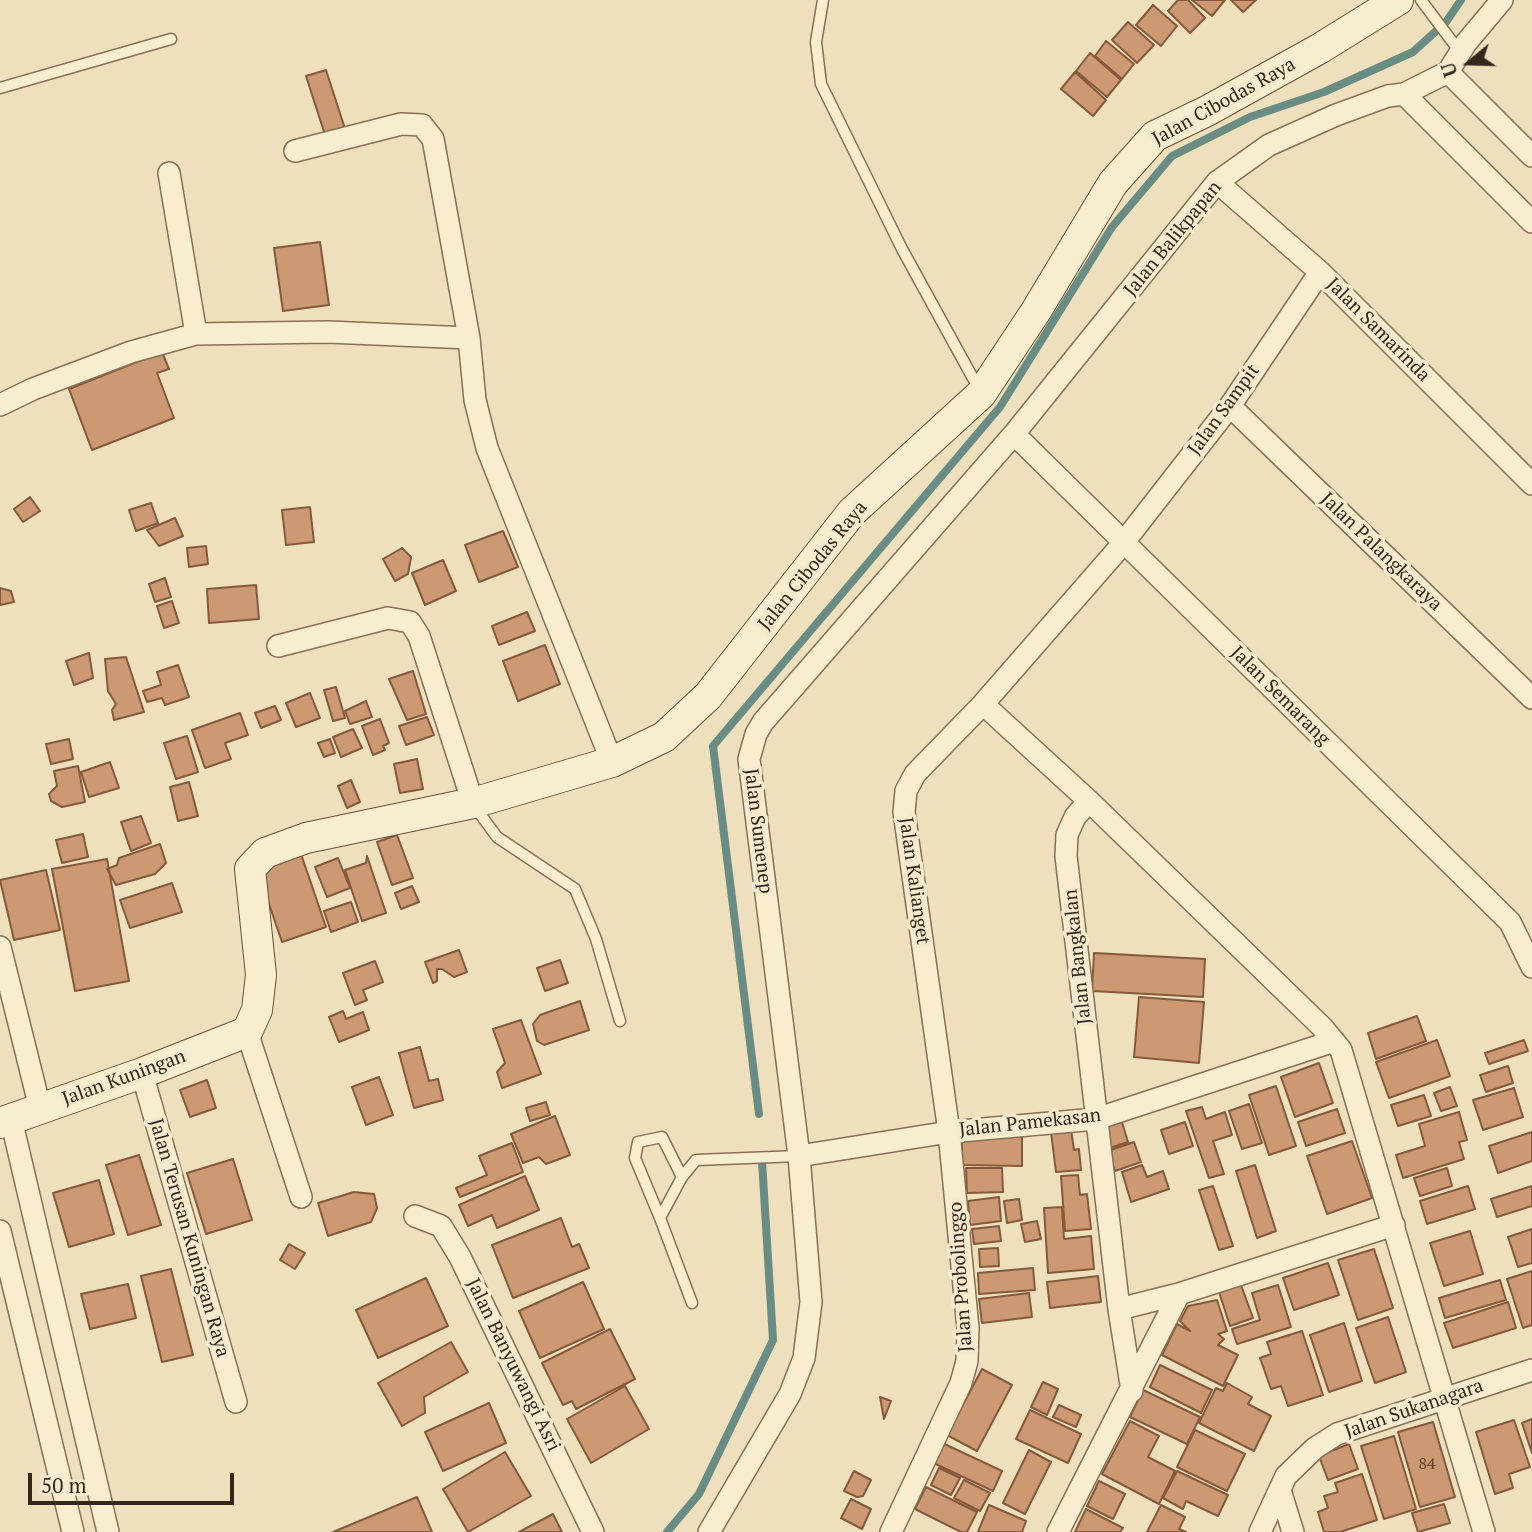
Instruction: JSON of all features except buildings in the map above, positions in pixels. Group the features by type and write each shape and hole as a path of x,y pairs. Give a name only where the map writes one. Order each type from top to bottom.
{"street":[{"name":"Jalan Cibodas Raya","path":"247,1032 257,1010 261,975 250,878 255,861 279,846 306,838 472,803 612,762 664,737 708,696 852,512 981,394 1036,311 1113,183 1155,136 1207,111 1398,0"},
{"path":"1502,0 1454,44 1448,72 1532,156"},
{"name":"Jalan Balikpapan","path":"1014,434 1217,182 1269,145 1349,110 1388,96 1404,94 1448,72"},
{"path":"1404,94 1532,222"},
{"path":"295,151 401,124 422,125 433,139 469,338 475,400 487,448 612,762"},
{"path":"169,173 196,334"},
{"name":"Jalan Samarinda","path":"1217,182 1320,272 1532,484"},
{"name":"Jalan Sampit","path":"1123,543 1230,406 1320,272"},
{"path":"0,405 33,389 131,352 196,334 328,332 469,338"},
{"name":"Jalan Palangkaraya","path":"1230,406 1532,698"},
{"name":"Jalan Semarang","path":"1014,434 1510,922 1532,967"},
{"name":"Jalan Sumenep","path":"709,1532 790,1394 804,1358 811,1302 799,1156 749,759 751,747 763,722 1014,434"},
{"name":"Jalan Kalianget","path":"949,1132 904,812 906,791 915,774 983,704 1123,543"},
{"path":"278,646 388,618 410,622 419,636 472,803"},
{"path":"983,704 1089,801 1341,1050 1484,1532"},
{"name":"Jalan Bangkalan","path":"1089,801 1075,817 1067,835 1066,856 1119,1309 1132,1391"},
{"path":"0,947 40,1108"},
{"path":"247,1032 301,1197"},
{"name":"Jalan Kuningan","path":"5,1121 142,1073 247,1032"},
{"name":"Jalan Pamekasan","path":"799,1156 949,1132 1096,1119 1334,1041"},
{"name":"Jalan Terusan Kuningan Raya","path":"142,1073 236,1402"},
{"path":"5,1121 108,1532"},
{"name":"Jalan Probolinggo","path":"891,1532 954,1401 967,1361 968,1328 949,1132"},
{"name":"Jalan Banyuwangi Asri","path":"415,1216 442,1226 460,1257 593,1532"},
{"path":"1119,1309 1179,1294 1394,1225"},
{"path":"0,1231 8,1298 73,1532"},
{"path":"1058,1532 1179,1294"},
{"name":"Jalan Sukanagara","path":"1260,1532 1286,1476 1298,1462 1337,1434 1532,1370"},
{"path":"1280,1490 1293,1532"}],"lane":[{"path":"823,0 816,42 821,84 902,249 981,394"},
{"path":"1421,0 1454,44"},
{"path":"0,88 171,39"},
{"path":"472,803 497,837 575,889 596,939 620,1021"},
{"path":"682,1177 662,1136 638,1142 635,1158 692,1303"},
{"path":"660,1218 682,1177 696,1160 799,1156"}],"waterway":[{"path":"759,1114 713,746 1000,407 1112,227 1172,156 1250,117 1324,92 1413,52 1446,22 1461,0"},
{"path":"667,1532 699,1494 773,1340 762,1161"}]}
